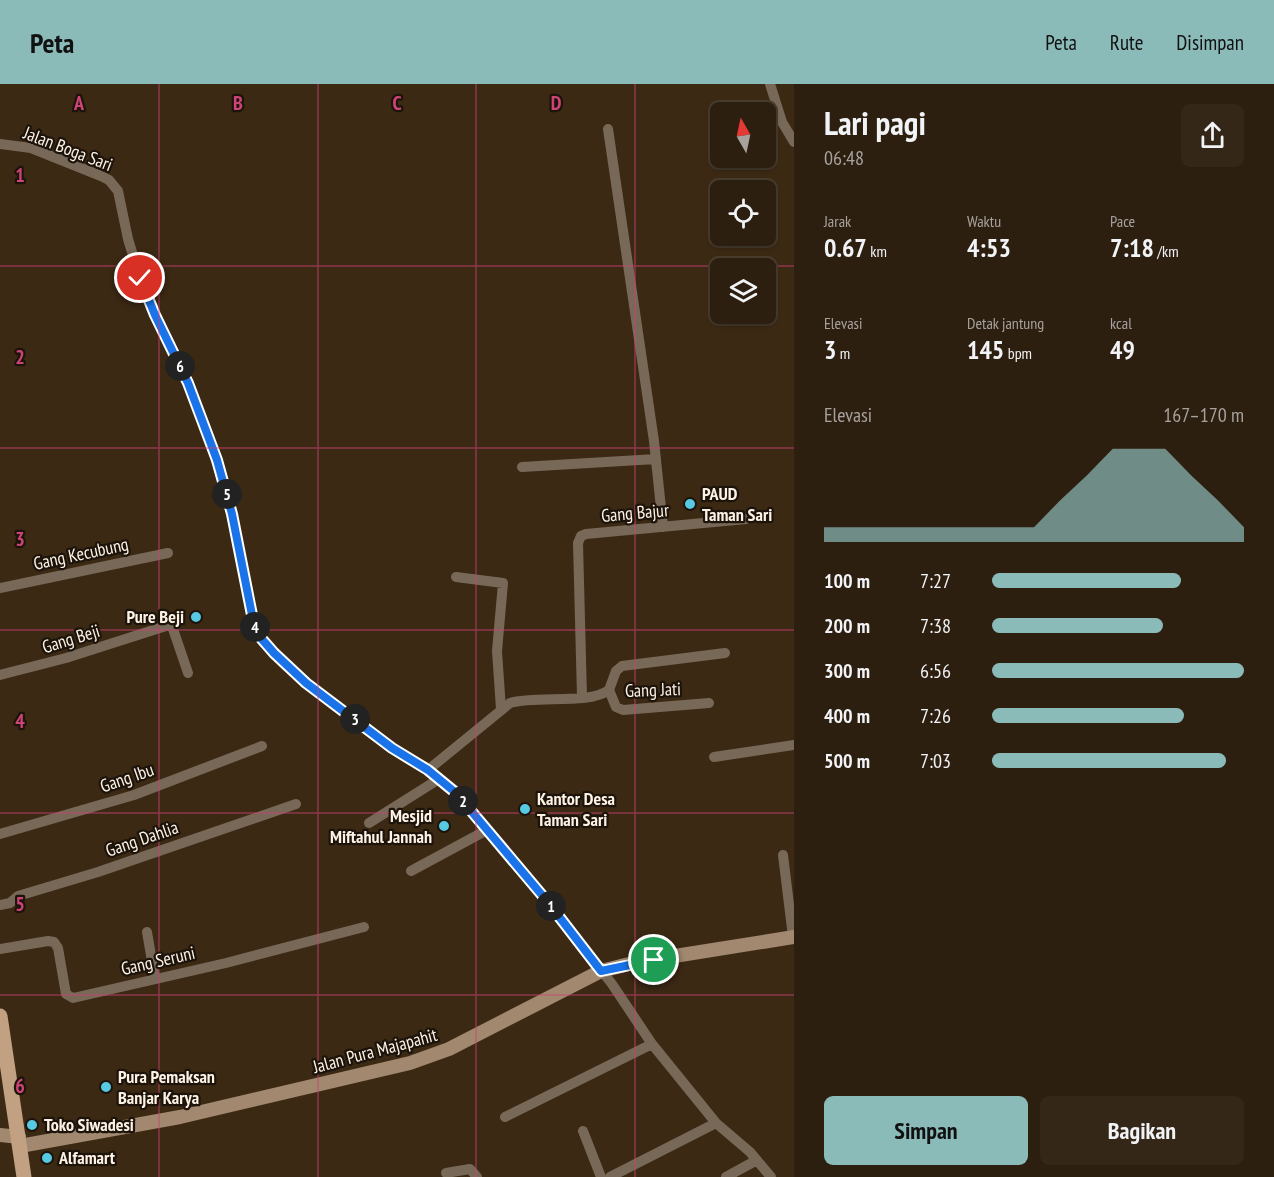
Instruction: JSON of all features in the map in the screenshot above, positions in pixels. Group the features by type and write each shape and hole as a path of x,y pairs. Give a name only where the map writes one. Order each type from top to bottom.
{"main road":[{"path":"0,1016 24,1177"}],"street":[{"path":"770,84 782,122 794,142"},
{"path":"608,129 656,459 663,527"},
{"name":"Jalan Boga Sari","path":"0,144 31,148 101,176 115,187 140,278 188,383 217,460 232,514 257,631 274,653 306,683 392,748 428,770 456,793 547,901 601,971 652,1044 716,1122 757,1160 771,1177"},
{"path":"522,467 656,459"},
{"name":"Gang Bajur","path":"582,697 579,539 586,534 746,519"},
{"name":"Gang Kecubung","path":"0,588 168,553"},
{"path":"456,577 503,583 498,651 501,709"},
{"name":"Gang Beji","path":"0,675 66,658 166,626 171,626 173,629 188,673"},
{"path":"428,770 510,704 523,700 603,694 609,690 617,670 622,666 725,653"},
{"name":"Gang Jati","path":"609,690 615,705 621,710 709,703"},
{"path":"714,757 794,745"},
{"name":"Gang Ibu","path":"0,834 134,795 262,746"},
{"path":"369,824 439,779"},
{"name":"Gang Dahlia","path":"0,904 9,904 18,896 98,872 296,804"},
{"path":"411,871 488,830"},
{"path":"783,855 794,937"},
{"name":"Gang Seruni","path":"0,949 54,942 57,946 66,994 72,998 364,927"},
{"path":"147,932 155,979"},
{"name":"Jalan Pura Majapahit","path":"0,1135 20,1141 180,1117 424,1059 449,1049 601,971 638,962 794,937"},
{"path":"505,1117 652,1044"},
{"path":"610,1177 716,1122"},
{"path":"583,1131 601,1177"},
{"path":"726,1177 757,1160"},
{"path":"446,1173 470,1169 477,1177"}],"place":[{"name":"PAUD Taman Sari","path":"690,504"},
{"name":"Pure Beji","path":"196,617"},
{"name":"Kantor Desa Taman Sari","path":"525,809"},
{"name":"Mesjid Miftahul Jannah","path":"444,826"},
{"name":"Pura Pemaksan Banjar Karya","path":"106,1087"},
{"name":"Toko Siwadesi","path":"32,1125"},
{"name":"Alfamart","path":"47,1158"}],"route":[{"path":"140,278 188,383 217,460 232,514 254,625 264,642 306,683 392,748 428,770 456,793 547,901 601,971 654,960"}]}
